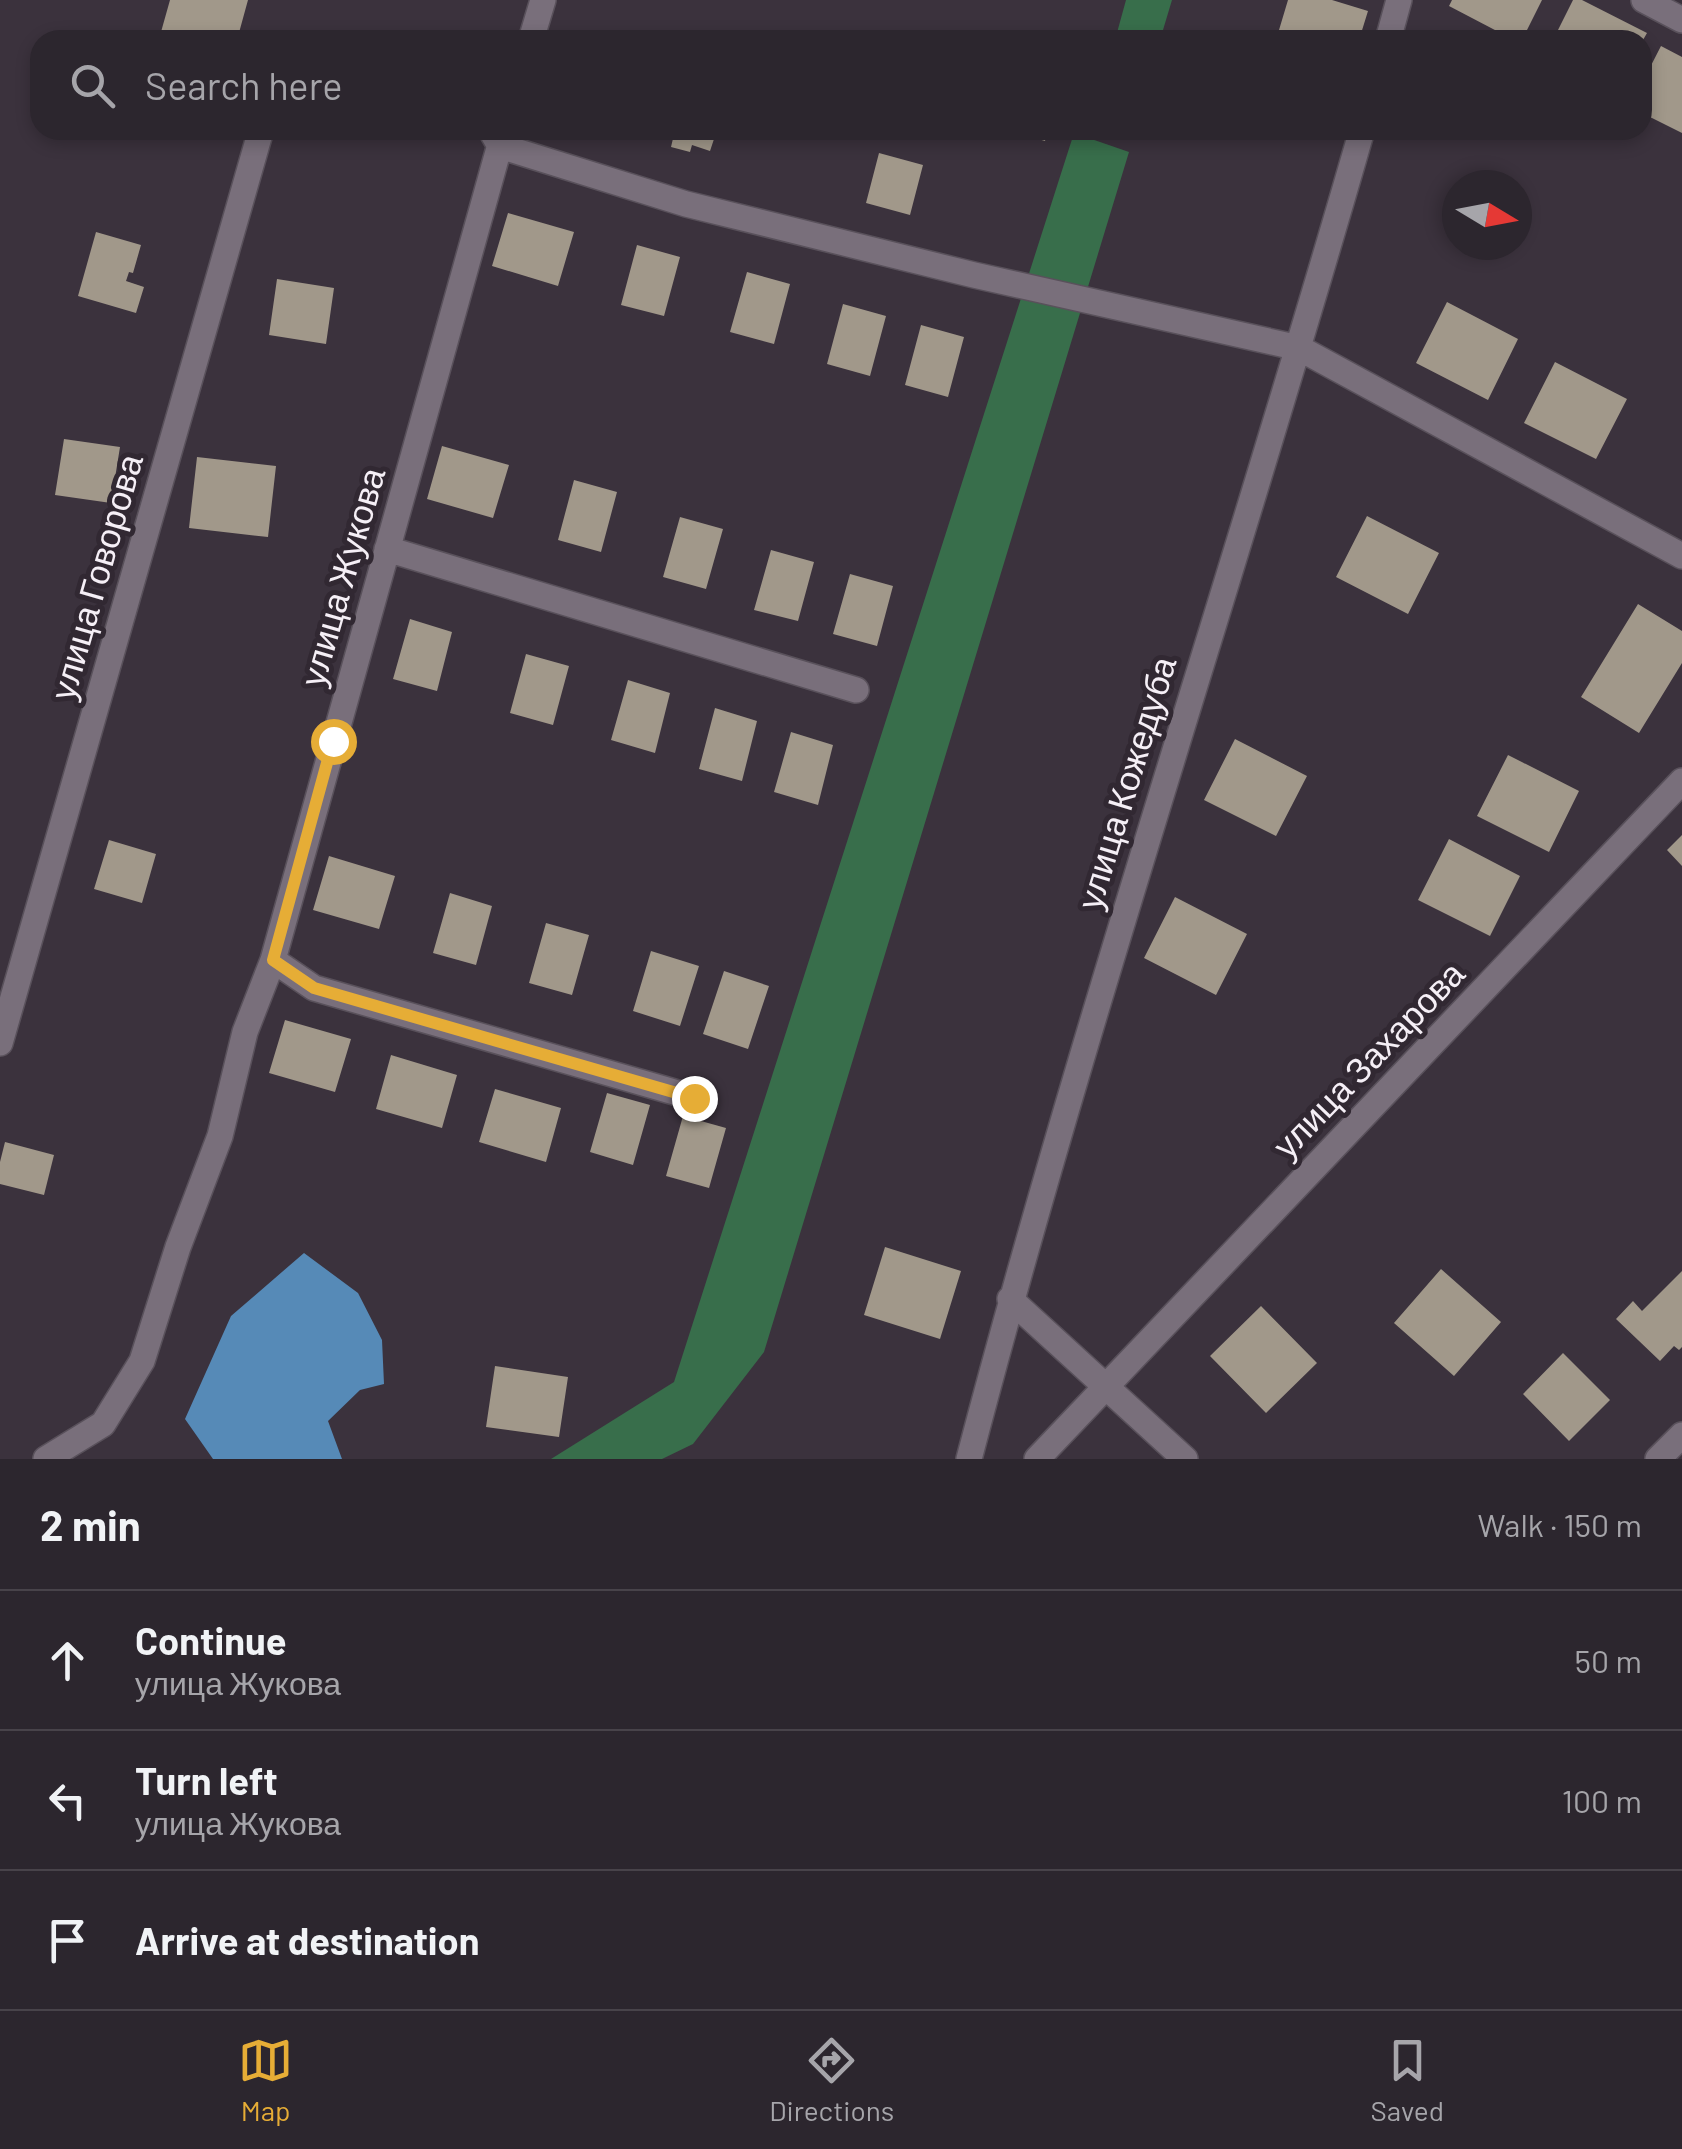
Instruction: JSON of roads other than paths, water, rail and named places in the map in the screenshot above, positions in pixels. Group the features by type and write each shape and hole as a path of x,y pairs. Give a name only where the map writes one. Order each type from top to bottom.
{"street":[{"path":"535,30 544,0"},
{"path":"1391,30 1400,0"},
{"path":"1644,0 1682,20"},
{"name":"улица Говорова","path":"0,1043 258,140"},
{"name":"улица Жукова","path":"46,1459 103,1424 142,1362 178,1247 220,1136 245,1032 273,960 497,140"},
{"path":"512,140 686,204 974,275 1300,348 1682,556"},
{"name":"улица Кожедуба","path":"969,1459 1010,1299 1124,912 1300,348 1359,140"},
{"path":"386,549 856,690"},
{"name":"улица Захарова","path":"1106,1386 1682,781"},
{"path":"273,960 314,988 694,1098"},
{"path":"1010,1299 1185,1459"},
{"path":"1037,1459 1106,1386"},
{"path":"1658,1459 1682,1435"}],"water":[{"path":"304,1253 358,1293 382,1340 384,1384 360,1390 328,1421 342,1459 213,1459 185,1419 231,1316"}]}
